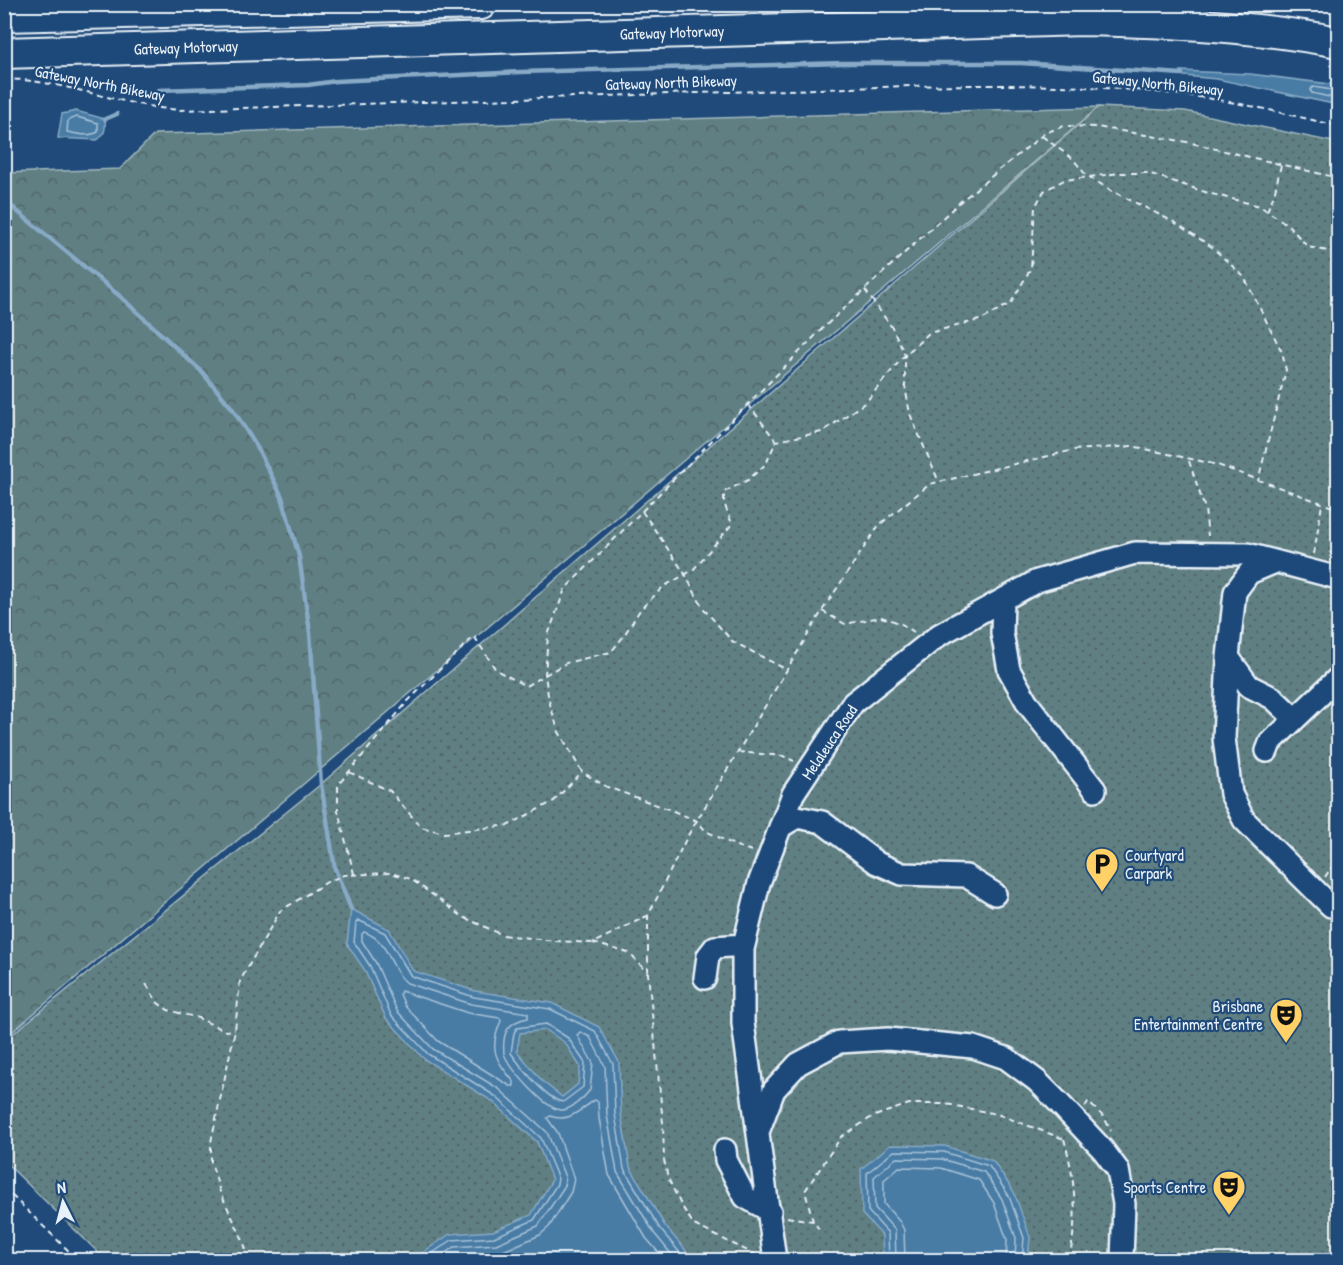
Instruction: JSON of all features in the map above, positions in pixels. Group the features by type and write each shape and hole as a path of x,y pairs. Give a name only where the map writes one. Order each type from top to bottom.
{"highway":[{"name":"Gateway Motorway","path":"4,16 482,4"},
{"name":"Gateway Motorway","path":"4,53 1083,20 1188,24 1254,30 1338,42"}],"street":[{"name":"Melaleuca Road","path":"766,1258 770,1213 743,1023 744,945 759,883 793,794 854,703 939,635 1037,581 1135,553 1247,554 1338,579"},
{"path":"1275,561 1249,573 1235,592 1228,657 1224,738 1231,794 1244,820 1331,906 1338,907"},
{"path":"1003,600 1002,633 1009,670 1028,704 1095,790"},
{"path":"1228,657 1249,686 1273,698 1295,719"},
{"path":"1267,751 1270,743 1338,678"},
{"path":"1224,738 1233,713 1244,700 1254,697 1273,698"},
{"path":"780,827 797,817 822,822 885,867 902,874 966,876 995,894"},
{"path":"705,978 708,956 715,947 744,945"},
{"path":"758,1133 774,1090 798,1064 839,1042 888,1039 974,1047 1006,1058 1044,1089 1103,1150 1118,1170 1124,1204 1122,1260"},
{"path":"725,1150 726,1160 745,1197 770,1213"}],"path":[{"name":"Gateway North Bikeway","path":"4,79 45,82 144,106 180,110 887,87 1016,85 1136,90 1192,96 1338,126"},
{"path":"769,855 736,846 706,831 697,822 607,787 582,772 558,730 549,700 545,675 548,635 565,589 823,328 961,201 1041,136 1064,126 1096,128 1186,142 1338,178"},
{"path":"1041,136 1073,159 1086,175 1112,191 1174,222 1212,247 1244,277 1282,352 1286,370 1258,481"},
{"path":"1267,211 1274,195 1281,164"},
{"path":"776,441 822,432 866,402 905,355 929,333 983,319 1011,303 1031,268 1035,207 1044,191 1064,180 1086,175 1148,173 1208,193 1260,206 1288,225 1308,247 1338,253"},
{"path":"865,290 893,328 905,355 910,414 939,482"},
{"path":"748,404 776,441"},
{"path":"354,874 338,811 338,785 408,701 474,636 496,670 526,686 566,663 610,651 623,637 640,610 663,587 693,570 732,524 724,503 724,492 748,480 766,464 776,441"},
{"path":"766,1258 694,1225 668,1178 664,1160 663,1123 648,974 648,916 697,822 738,752 822,611 879,525 930,484 1074,450 1132,446 1218,465 1338,509"},
{"path":"1189,459 1205,509 1209,533 1205,554"},
{"path":"1311,571 1322,504"},
{"path":"642,511 685,574 703,608 732,641 787,670"},
{"path":"822,611 845,624 881,617 900,623 917,635 926,645"},
{"path":"738,752 783,756 809,770"},
{"path":"349,772 390,791 421,827 444,832 508,825 554,801 582,772"},
{"path":"1331,868 1338,861"},
{"path":"249,1260 243,1240 220,1192 211,1162 211,1142 235,1030 240,981 280,911 327,882 344,875 391,873 411,879 463,917 503,935 593,944 629,953 648,974"},
{"path":"593,944 648,916"},
{"path":"146,984 158,1003 168,1011 198,1018 226,1031 235,1030"},
{"path":"819,1229 813,1221 805,1191 841,1137 872,1116 909,1104 946,1104 997,1114 1064,1139 1072,1168 1076,1215 1069,1260"},
{"path":"4,1188 78,1260"},
{"path":"770,1213 813,1221"}],"green space":[{"path":"1099,107 5,1038 5,173 120,169 155,134"},
{"name":"Brisbane Entertainment Centre","path":"1099,107 1185,111 1338,143 1338,1260 106,1260 5,1162 4,1041 321,784"}],"water":[{"path":"1181,71 1250,74 1338,85 1338,105 1217,79 1184,76"},
{"path":"76,111 105,119 104,131 100,138 97,140 58,138 62,114"},
{"path":"351,909 389,929 413,971 475,991 552,1003 599,1027 619,1062 621,1114 630,1167 665,1226 694,1260 415,1260 416,1257 450,1234 493,1231 531,1215 552,1180 537,1142 492,1101 424,1059 386,1018 364,969 347,944","holes":["546,1030 565,1043 580,1066 578,1084 562,1097 542,1081 517,1051 520,1033"]},
{"path":"890,1145 945,1146 993,1161 1014,1192 1030,1237 1028,1260 883,1260 882,1235 862,1214 861,1169"}],"waterway":[{"path":"159,90 308,85 336,81 520,72 844,63 1021,63 1182,74"},
{"path":"105,119 117,114"},
{"path":"4,198 121,297 201,371 232,408 258,449 282,497 299,556 310,633 321,784 335,869 351,909"}],"place":[{"name":"Courtyard Carpark","path":"1102,893"},
{"name":"Brisbane Entertainment Centre","path":"1286,1044"},
{"name":"Sports Centre","path":"1229,1216"}]}
